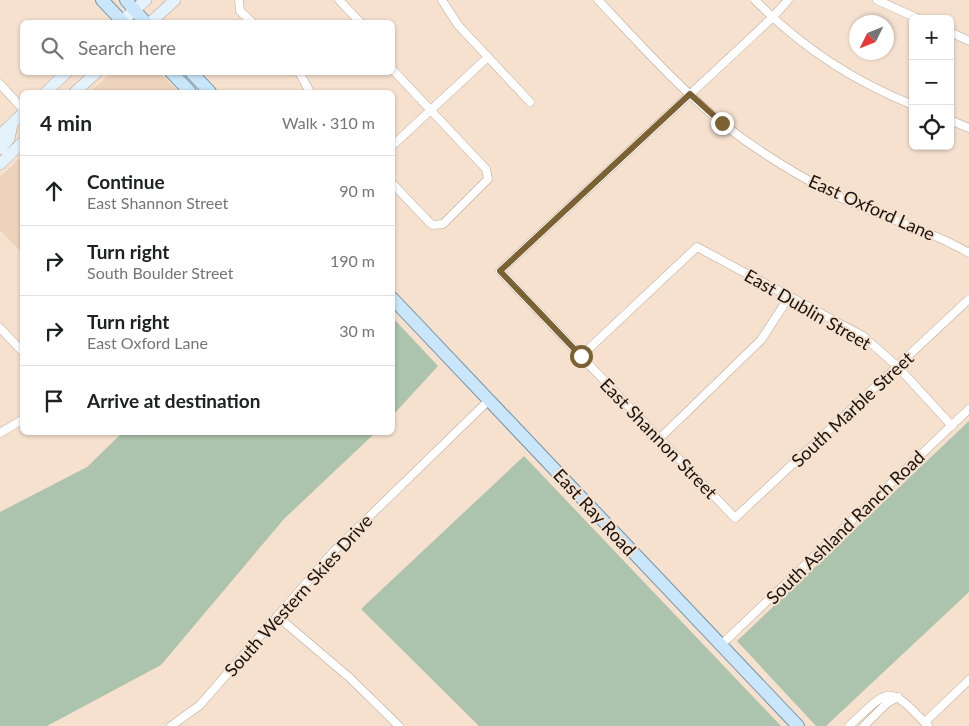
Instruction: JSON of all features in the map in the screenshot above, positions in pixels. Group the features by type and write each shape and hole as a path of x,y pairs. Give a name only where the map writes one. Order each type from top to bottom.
{"main road":[{"path":"102,0 120,20"},
{"path":"123,20 130,5 146,0"},
{"path":"153,20 175,0"},
{"path":"130,5 143,20"},
{"path":"48,90 64,75"},
{"path":"77,90 94,75"},
{"path":"174,75 188,90"},
{"path":"194,75 208,90"},
{"path":"0,135 20,116"},
{"path":"0,149 9,139 12,124"},
{"path":"0,164 20,145"},
{"name":"East Ray Road","path":"395,301 798,726"}],"street":[{"path":"339,0 358,20"},
{"path":"442,0 458,25 530,102"},
{"name":"East Oxford Lane","path":"598,0 690,94 722,123 768,157 838,196 950,242 969,253"},
{"path":"755,0 772,18 803,44 845,72 909,103"},
{"path":"690,94 772,18 788,0"},
{"path":"877,0 911,15"},
{"path":"239,3 251,20"},
{"path":"954,34 969,41"},
{"path":"395,143 488,57"},
{"path":"395,72 486,169 488,174 486,184 443,224 437,225 429,222 395,186"},
{"path":"300,75 309,90"},
{"path":"0,84 20,106"},
{"name":"East Shannon Street","path":"690,94 500,271 735,518"},
{"path":"954,122 969,128"},
{"name":"East Dublin Street","path":"581,356 696,247 863,336 898,367 952,426"},
{"path":"659,439 762,340 789,296"},
{"name":"South Marble Street","path":"735,518 969,300"},
{"path":"0,328 20,350"},
{"name":"South Western Skies Drive","path":"170,726 200,705 335,550 489,400"},
{"name":"South Ashland Ranch Road","path":"722,645 969,409"},
{"path":"0,433 20,421"},
{"path":"277,616 350,678 399,726"},
{"path":"849,726 879,698 891,695 902,698 927,724 969,680"},
{"path":"859,717 865,725 898,697"}],"shaded area":[{"path":"109,75 162,75 177,90 92,90"},
{"path":"20,158 20,251 0,230 0,177"}],"green space":[{"path":"395,320 438,366 395,413"},
{"path":"969,421 969,592 826,726 816,726 737,641"},
{"path":"120,435 373,435 284,519 161,665 47,726 0,726 0,512 87,467"},
{"path":"524,456 781,726 479,726 361,609"}],"route":[{"path":"581,356 500,271 690,94 722,123"}]}
